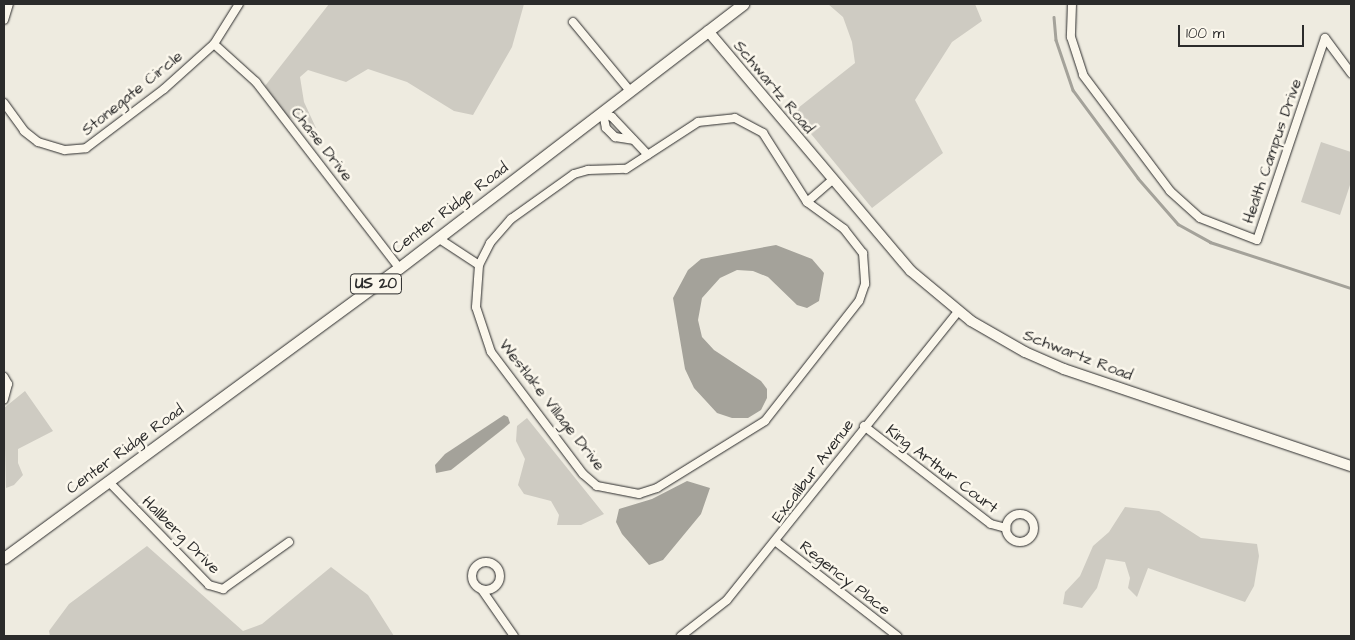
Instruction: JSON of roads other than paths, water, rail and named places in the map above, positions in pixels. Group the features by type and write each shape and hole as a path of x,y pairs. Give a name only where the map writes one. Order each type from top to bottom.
{"main road":[{"name":"Center Ridge Road","path":"4,557 399,268 743,4"}],"street":[{"path":"4,20 10,4"},
{"name":"Stonegate Circle","path":"4,103 24,131 38,142 64,150 86,148 164,89 214,44 240,4"},
{"name":"Health Campus Drive","path":"1072,4 1071,37 1083,75 1170,191 1200,218 1257,240 1325,38 1351,73"},
{"path":"573,22 630,92"},
{"name":"Schwartz Road","path":"708,31 924,285 958,312 1002,340 1054,365 1351,466"},
{"name":"Chase Drive","path":"214,44 256,82 399,268"},
{"path":"603,113 606,128 615,137 633,140"},
{"path":"603,113 612,117 648,155"},
{"name":"Westlake Village Drive","path":"736,118 763,133 807,202 844,229 863,252 864,284 859,301 765,421 657,488 639,494 597,486 583,474 491,352 476,307 479,265 490,243 511,219 574,174 588,170 626,169 648,155 698,122 736,118"},
{"path":"807,202 833,180"},
{"path":"438,238 479,265"},
{"name":"Excalibur Avenue","path":"681,636 727,600 864,426 958,312"},
{"path":"4,377 8,384 4,398"},
{"name":"King Arthur Court","path":"864,426 992,524 1006,528"},
{"name":"Hallberg Drive","path":"108,481 209,585 223,589 289,542"},
{"name":"Regency Place","path":"775,541 897,636"},
{"path":"482,590 514,636"}],"waterway":[{"path":"1054,17 1056,40 1073,90 1138,178 1178,224 1210,242 1351,288"}]}
